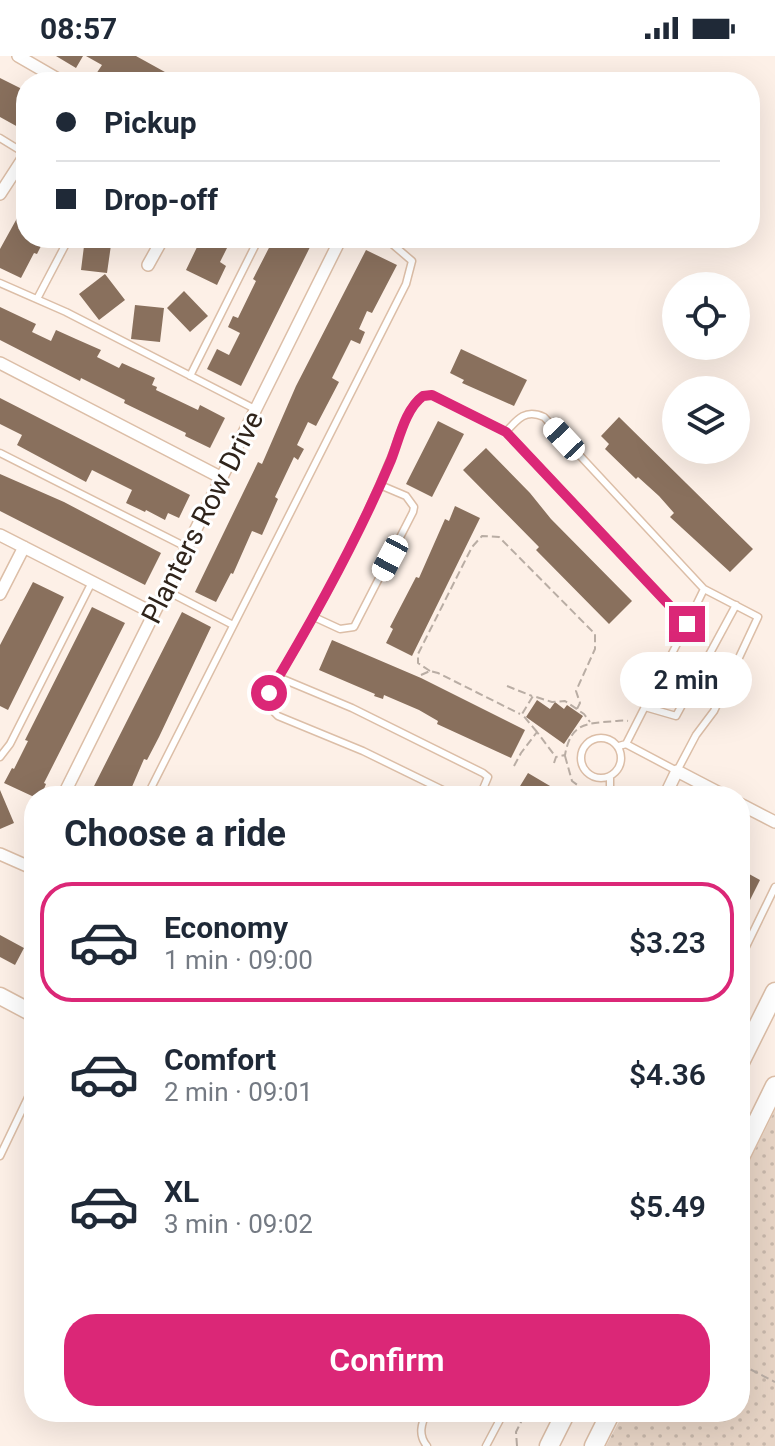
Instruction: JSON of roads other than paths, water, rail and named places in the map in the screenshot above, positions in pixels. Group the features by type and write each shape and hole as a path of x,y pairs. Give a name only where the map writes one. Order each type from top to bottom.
{"main road":[{"path":"750,1042 775,992"},
{"path":"750,1137 775,1086"},
{"path":"549,1446 561,1422"},
{"path":"594,1446 606,1422"}],"street":[{"path":"18,56 46,72"},
{"path":"0,194 16,169"},
{"path":"148,265 157,248"},
{"name":"Planters Row Drive","path":"68,786 336,248"},
{"path":"0,363 222,478"},
{"path":"0,535 153,613"},
{"path":"0,594 24,547"},
{"path":"670,786 677,771 706,786"},
{"path":"750,809 775,822"},
{"path":"0,854 24,865"},
{"path":"0,996 24,1009"}],"lane":[{"path":"37,299 64,248"},
{"path":"190,376 254,248"},
{"path":"152,786 406,284 412,261 397,248"},
{"path":"0,283 256,409"},
{"path":"435,786 363,751 278,716 271,709 269,693 314,617 380,485 412,408 423,396 432,395 506,432 687,624"},
{"path":"506,432 520,416 528,413 544,417 704,589 758,617 714,711 696,735 677,771 610,739 598,737 588,742 582,752 582,763 588,773 598,778 610,776"},
{"path":"0,453 186,547"},
{"path":"314,617 340,629 354,627 413,512 414,507 406,496 380,485"},
{"path":"0,757 10,744 92,582"},
{"path":"610,786 610,776 621,763 622,745 636,725 704,589"},
{"path":"165,590 233,625"},
{"path":"645,707 676,716 736,605"},
{"path":"278,677 352,708 483,773 488,777 484,786"},
{"path":"750,938 775,887"},
{"path":"0,1156 24,1106"},
{"path":"423,1422 421,1438 427,1446"},
{"path":"486,1446 499,1422"}]}
